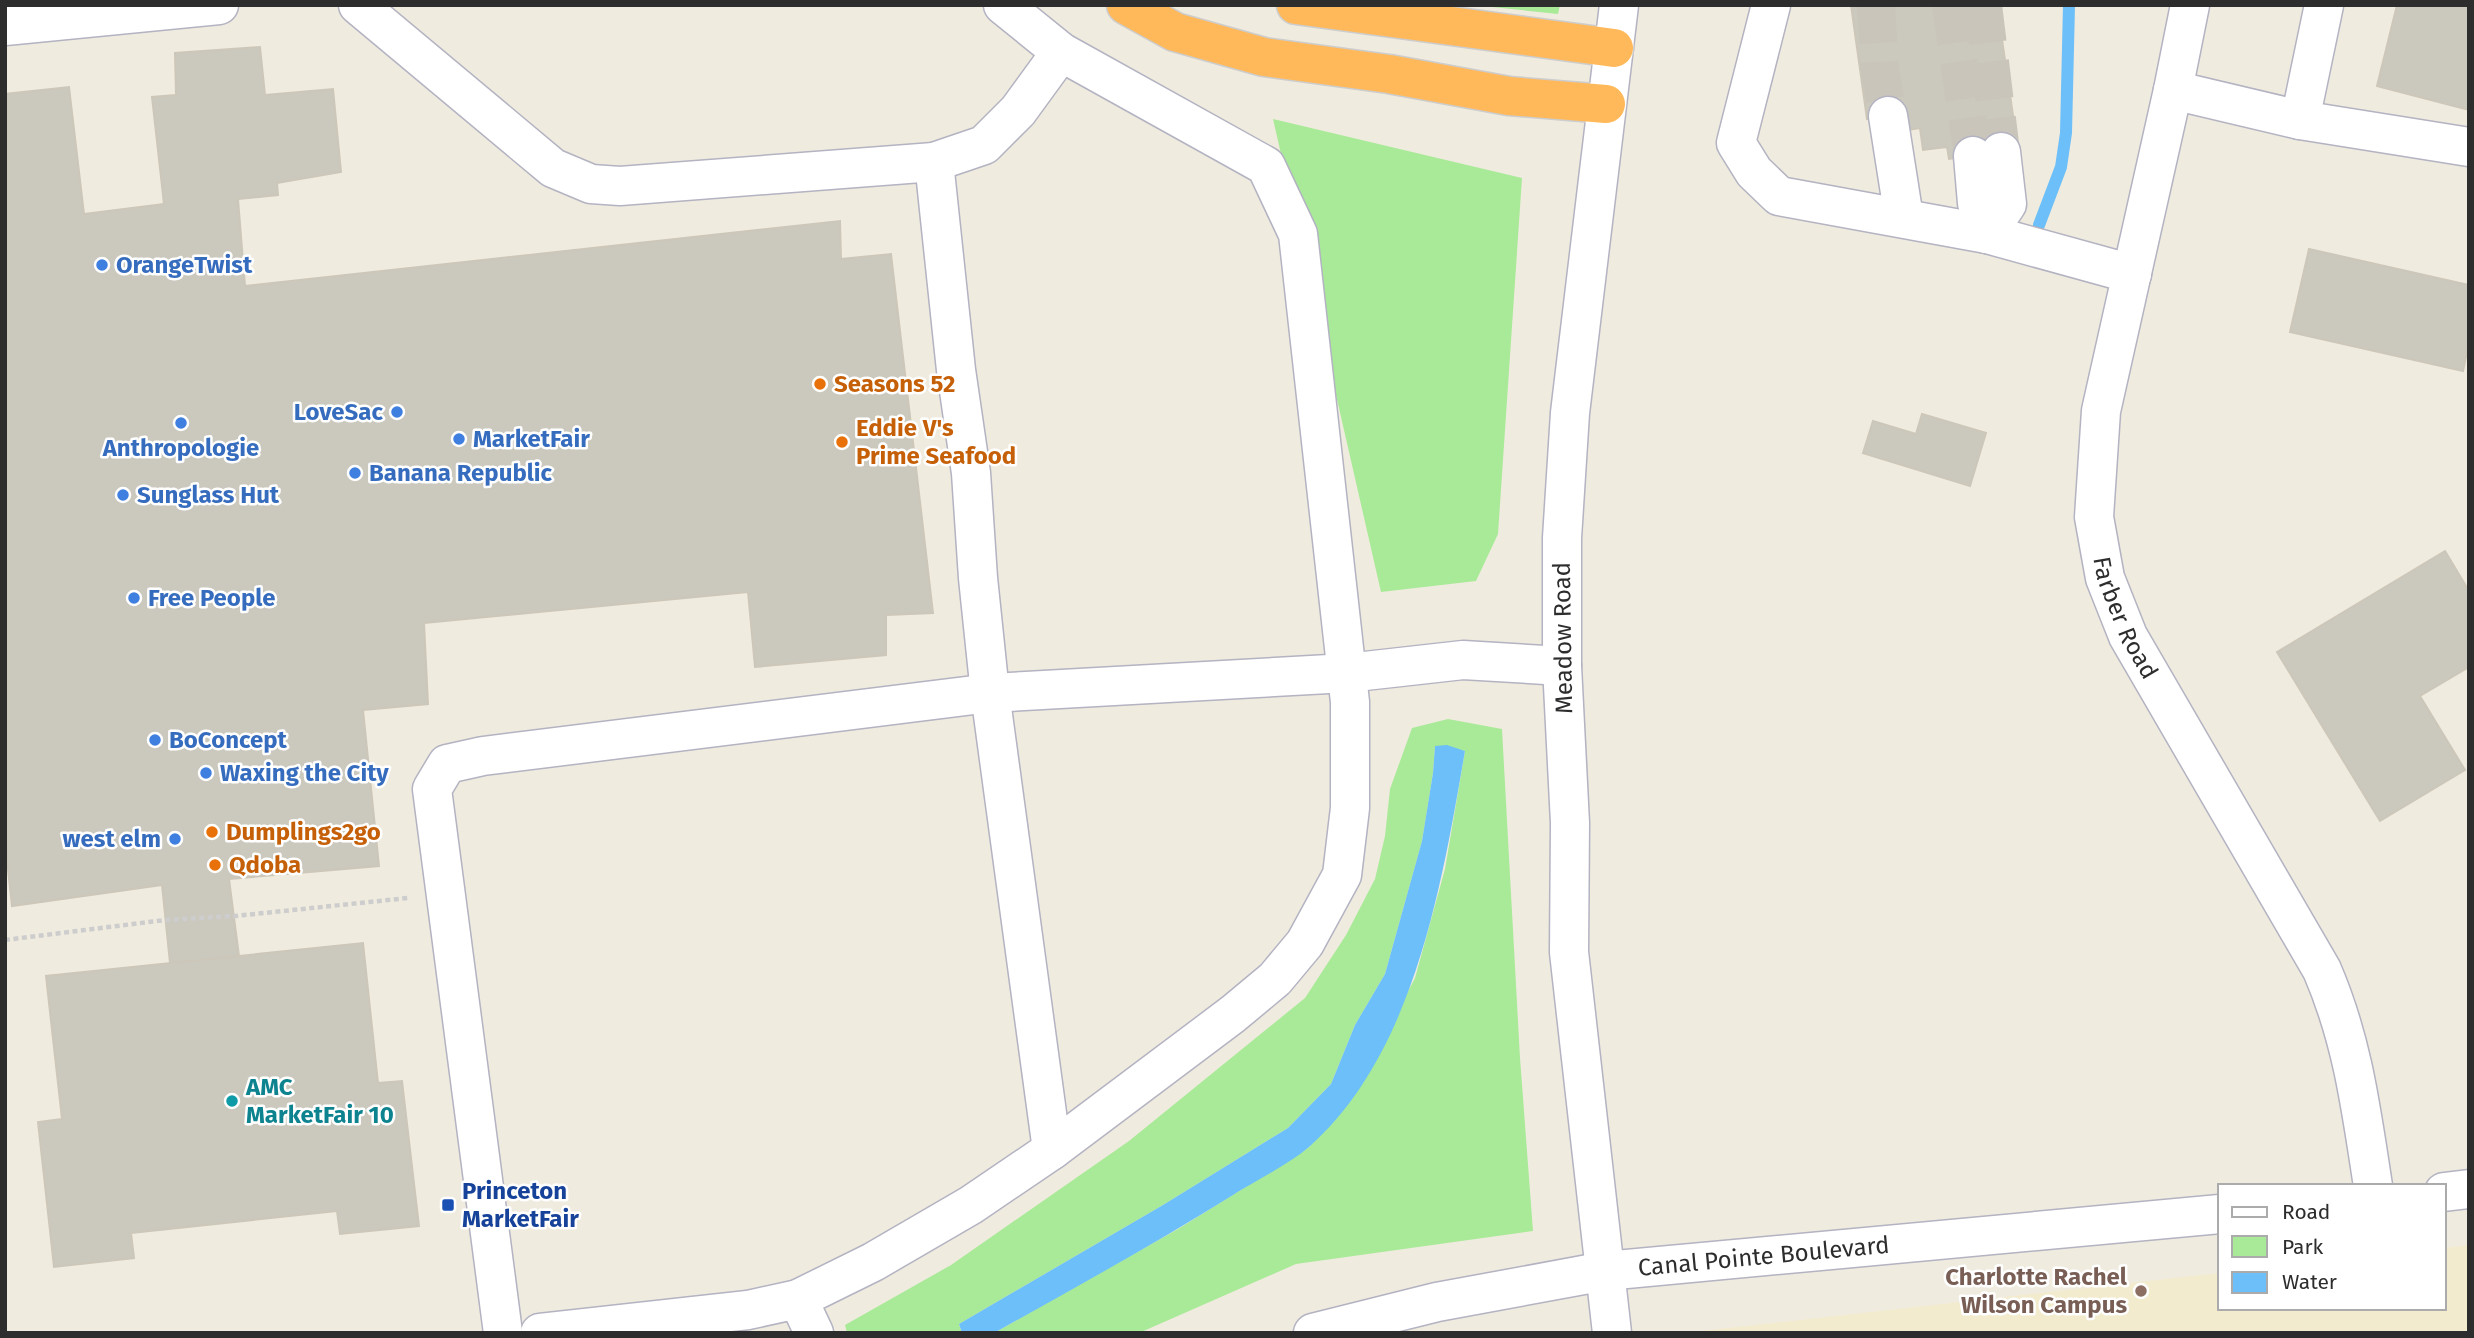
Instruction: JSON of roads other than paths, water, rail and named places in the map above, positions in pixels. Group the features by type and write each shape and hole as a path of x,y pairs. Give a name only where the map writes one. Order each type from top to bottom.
{"highway":[{"path":"1126,5 1175,32 1264,57 1390,74 1509,96 1606,104"},
{"path":"1296,5 1614,48"}],"street":[{"path":"5,26 219,5"},
{"path":"358,5 553,168 591,184 621,187 934,162 985,145 1018,111 1061,52"},
{"path":"540,1333 752,1322 873,1262 949,1218 1052,1150 1233,1014 1275,979 1305,943 1342,875 1350,808 1348,673 1298,234 1266,166 1061,52 1003,5"},
{"name":"Meadow Road","path":"1612,1333 1569,952 1570,823 1562,666 1562,538 1570,413 1619,5"},
{"path":"1771,5 1737,143 1754,172 1779,196 1987,234 2132,274"},
{"name":"Farber Road","path":"2190,5 2101,411 2094,517 2105,578 2128,636 2322,970 2336,1003 2353,1061 2373,1184"},
{"path":"2300,120 2325,5"},
{"path":"2173,90 2300,120 2469,147"},
{"path":"1888,116 1904,218"},
{"path":"1987,154 2007,204 1987,234"},
{"path":"934,162 956,370 971,473 990,693 1052,1150"},
{"path":"503,1333 432,789 447,764 482,756 990,693 1348,673 1463,660 1562,666"},
{"path":"2446,1192 2469,1189"},
{"name":"Canal Pointe Boulevard","path":"1313,1333 1437,1302 1605,1271 2218,1214"},
{"path":"798,1299 814,1333"}],"water":[{"path":"1447,745 1465,751 1433,910 1399,1015 1375,1064 1345,1108 1301,1153 1174,1231 994,1333 962,1333 959,1324 1163,1205 1288,1128 1331,1084 1355,1025 1385,974 1422,841 1435,746"}],"waterway":[{"path":"2039,225 2061,167 2066,133 2069,5"}],"tunnel":[{"path":"1876,5 1880,69 1888,116"},
{"path":"1951,5 1973,156"},
{"path":"1983,5 2001,152"}],"place":[{"name":"OrangeTwist","path":"102,265"},
{"name":"Seasons 52","path":"820,384"},
{"name":"LoveSac","path":"397,412"},
{"name":"Anthropologie","path":"181,423"},
{"name":"MarketFair","path":"459,439"},
{"name":"Eddie V's Prime Seafood","path":"842,442"},
{"name":"Banana Republic","path":"355,473"},
{"name":"Sunglass Hut","path":"123,495"},
{"name":"Free People","path":"134,598"},
{"name":"BoConcept","path":"155,740"},
{"name":"Waxing the City","path":"206,773"},
{"name":"Dumplings2go","path":"212,832"},
{"name":"west elm","path":"175,839"},
{"name":"Qdoba","path":"215,865"},
{"name":"AMC MarketFair 10","path":"232,1101"},
{"name":"Princeton MarketFair","path":"448,1205"},
{"name":"Charlotte Rachel Wilson Campus","path":"2141,1291"}]}
